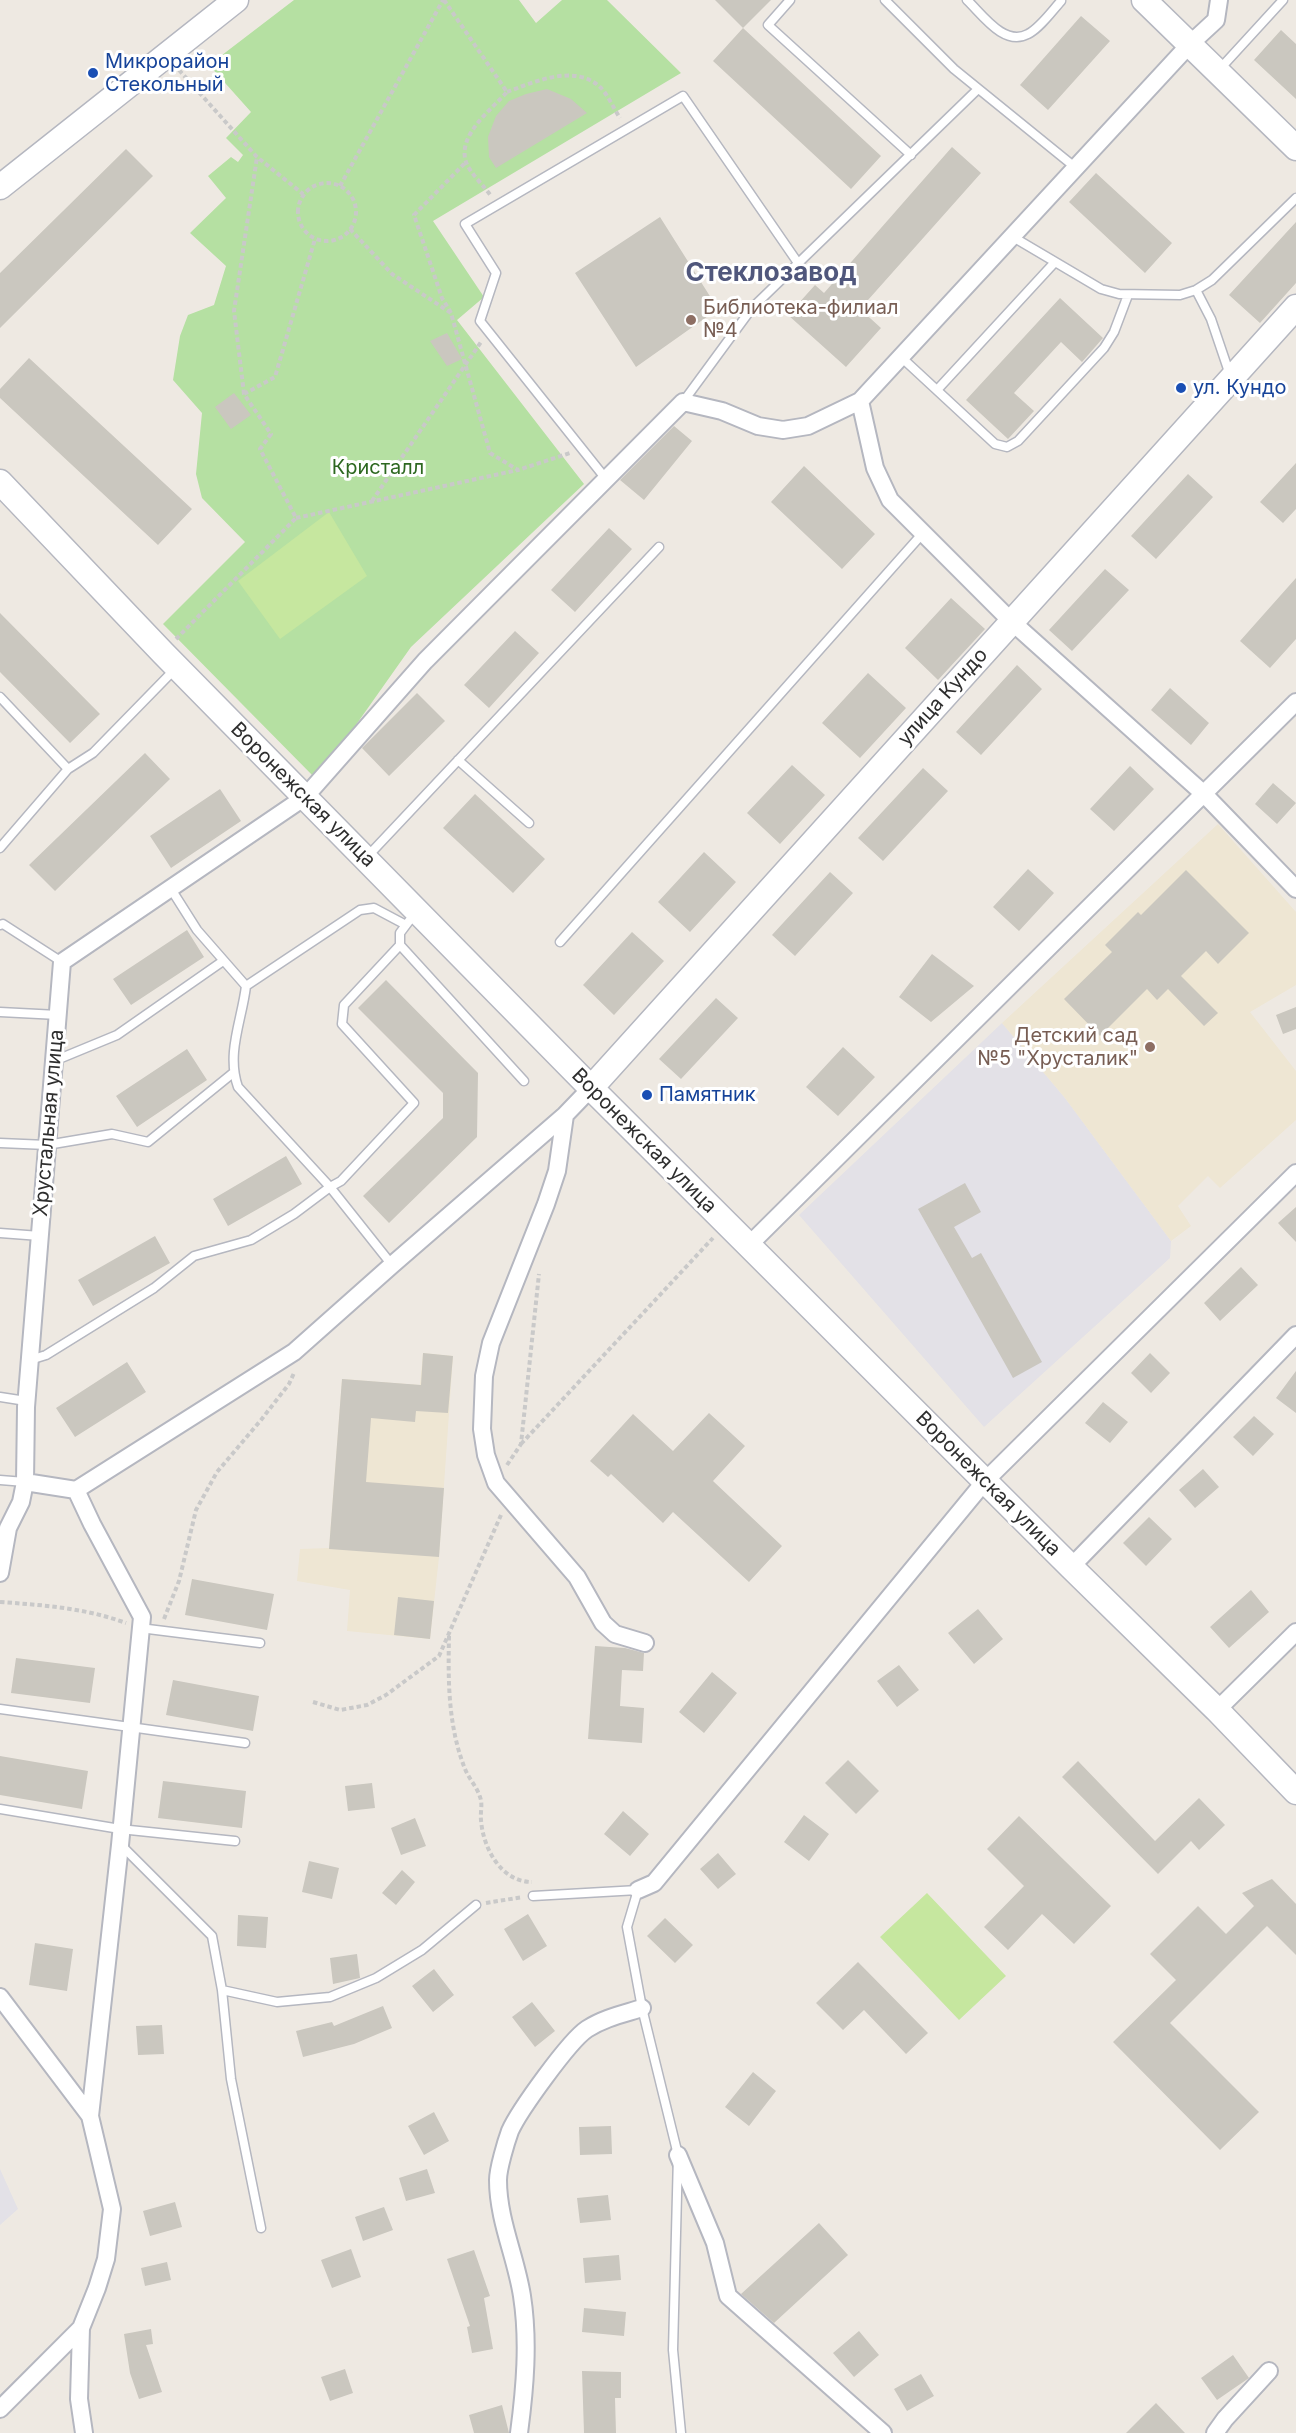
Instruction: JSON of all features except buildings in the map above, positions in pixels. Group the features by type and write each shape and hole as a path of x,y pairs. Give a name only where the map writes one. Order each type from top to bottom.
{"street":[{"path":"0,187 236,0"},
{"path":"1144,0 1296,148"},
{"path":"62,962 305,797 425,661 683,402 722,411 758,426 783,430 808,426 860,401 1190,44 1216,20 1219,0"},
{"name":"улица Кундо","path":"591,1088 1296,307"},
{"path":"860,401 873,460 890,500 1011,621 1204,794 1296,889"},
{"name":"Воронежская улица","path":"0,482 170,660 366,859 411,918 591,1088 1217,1710 1296,1792"},
{"path":"748,1246 1296,702"},
{"name":"Хрустальная улица","path":"0,1573 8,1528 21,1502 25,1482 26,1401 62,962"},
{"path":"25,1482 76,1490 294,1353 565,1116 591,1088"},
{"path":"565,1116 557,1171 535,1235 491,1342 484,1376 482,1429 486,1455 496,1483 577,1577 603,1623 615,1634 645,1643"},
{"path":"638,1890 654,1883 985,1481 1296,1173"},
{"path":"1071,1567 1296,1335"},
{"path":"76,1490 149,1629 131,1728 90,2116 112,2209 106,2259 81,2328 79,2399 84,2433"},
{"path":"1217,1710 1296,1632"},
{"path":"0,1997 90,2116"},
{"path":"519,2433 524,2396 525,2342 522,2296 503,2221 498,2178 510,2131 544,2078 585,2030 608,2018 642,2008"},
{"path":"678,2156 715,2243 728,2296 883,2433"},
{"path":"0,2409 81,2328"},
{"path":"1215,2433 1269,2372"}],"lane":[{"path":"790,0 768,25 911,155"},
{"path":"885,0 954,69 1076,168"},
{"path":"967,0 1000,32 1013,37 1030,34 1061,1"},
{"path":"1218,71 1283,0"},
{"path":"683,402 752,308 978,89"},
{"path":"606,479 480,321 496,273 465,224 683,96 798,263"},
{"path":"1012,237 1101,289 1128,295 1170,296 1196,290 1212,280 1296,198"},
{"path":"937,390 1055,262"},
{"path":"1196,290 1211,320 1231,378"},
{"path":"901,357 995,444 1001,447 1012,446 1104,348 1114,332 1128,295"},
{"path":"560,942 922,533"},
{"path":"366,859 659,547"},
{"path":"0,848 68,769 93,753 170,660"},
{"path":"0,697 68,769"},
{"path":"458,760 529,823"},
{"path":"171,889 197,930 246,986 243,1011 233,1048 233,1073 237,1087 330,1187 392,1265"},
{"path":"246,986 360,910 375,908 411,918 400,933 400,945 524,1081"},
{"path":"0,925 3,924 62,962"},
{"path":"30,1360 46,1355 154,1288 194,1256 251,1240 294,1214 341,1181 414,1103 342,1024 344,1005 400,945"},
{"path":"54,1061 117,1035 223,961"},
{"path":"0,1012 58,1015"},
{"path":"0,1143 47,1145 112,1134 148,1142 233,1073"},
{"path":"0,1233 40,1236"},
{"path":"0,1396 26,1401"},
{"path":"0,1480 25,1482"},
{"path":"149,1629 260,1643"},
{"path":"0,1709 245,1743"},
{"path":"0,1809 120,1837 235,1841"},
{"path":"120,1837 213,1936 222,1990 231,2079 261,2228"},
{"path":"533,1896 638,1890 627,1928 642,2008 678,2156 673,2350 681,2433"},
{"path":"222,1990 278,2002 330,1997 376,1978 422,1950 476,1905"}],"path":[{"path":"340,186 443,0 507,92"},
{"path":"177,68 257,157 303,194"},
{"path":"497,205 466,162 465,144 475,128 507,92 544,78 566,76 587,80 600,87 627,129"},
{"path":"257,157 234,311 244,394 271,434 260,449 296,518"},
{"path":"466,162 414,215 442,298 451,313 490,453 518,470"},
{"path":"320,183 340,186 354,201 356,211 350,229 338,239 326,241 315,239 306,233 297,214 298,204 303,194 320,183"},
{"path":"350,229 392,274 451,313"},
{"path":"244,394 275,377 315,239"},
{"path":"372,501 489,332"},
{"path":"170,660 296,518 518,470 582,449"},
{"path":"496,1483 521,1444 714,1236 707,1229"},
{"path":"521,1444 539,1273"},
{"path":"0,1602 67,1607 149,1629 163,1622 179,1581 196,1510 217,1472 289,1384 307,1341"},
{"path":"313,1702 340,1710 367,1705 386,1695 439,1656 508,1498"},
{"path":"449,1636 448,1687 453,1730 465,1769 481,1799 481,1822 490,1854 504,1872 521,1882 532,1882"},
{"path":"476,1905 533,1896"}],"shaded area":[{"name":"Детский сад №5 \"Хрусталик\"","path":"1218,824 1296,912 1296,985 1250,1012 1296,1071 1296,1120 1220,1188 1208,1176 1178,1206 1191,1226 1171,1241 1065,1098 1002,1023"},
{"path":"1002,1023 1065,1098 1171,1241 1170,1258 984,1427 799,1215"},
{"path":"423,1353 453,1356 439,1557 430,1639 347,1631 350,1590 297,1581 300,1549 329,1548 342,1379 420,1385"},
{"path":"0,2169 18,2209 0,2225"}],"green space":[{"name":"Кристалл","path":"294,0 519,0 536,23 562,0 607,0 681,73 433,221 484,297 457,320 584,484 411,647 317,780 163,624 245,542 202,498 196,474 202,413 173,380 180,336 188,315 214,305 226,266 190,233 226,198 208,176 231,157 238,162 243,155 226,138 251,112 209,65"},
{"path":"329,512 367,576 280,639 238,581"},
{"path":"927,1893 1006,1976 959,2020 880,1937"}],"place":[{"name":"Микрорайон Стекольный","path":"93,73"},
{"name":"Библиотека-филиал №4","path":"691,320"},
{"name":"ул. Кундо","path":"1181,388"},
{"name":"Детский сад №5 \"Хрусталик\"","path":"1150,1047"},
{"name":"Памятник","path":"647,1095"}],"district":[{"name":"Стеклозавод","path":"771,273"}]}
